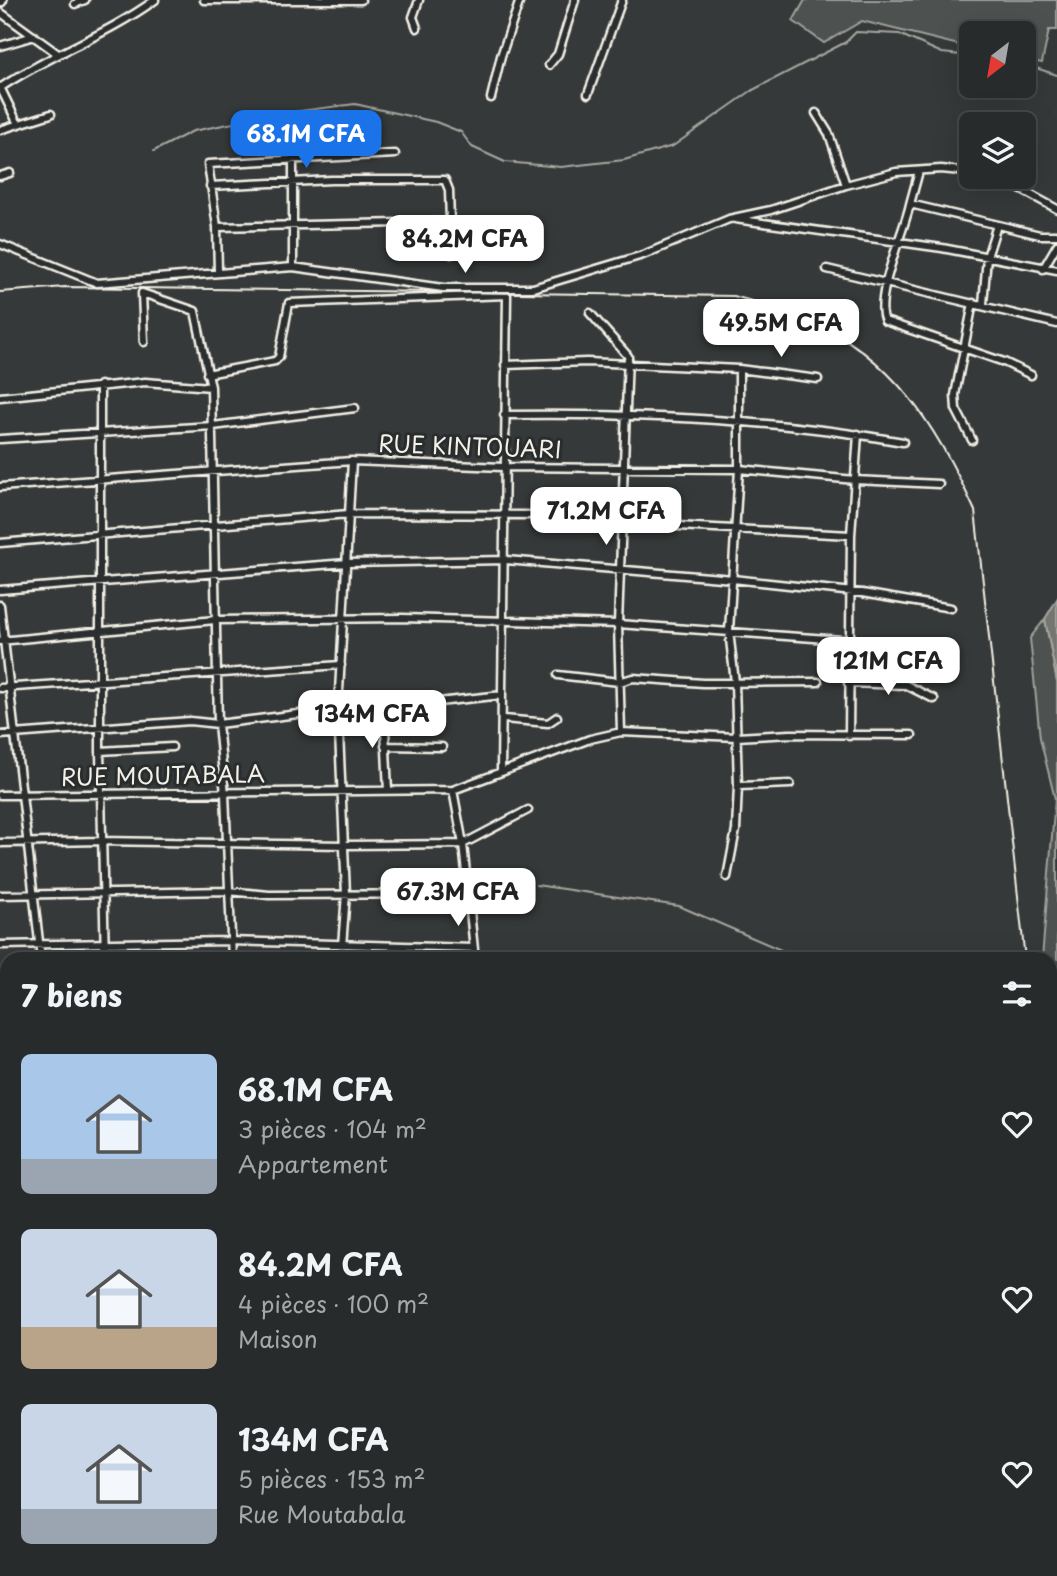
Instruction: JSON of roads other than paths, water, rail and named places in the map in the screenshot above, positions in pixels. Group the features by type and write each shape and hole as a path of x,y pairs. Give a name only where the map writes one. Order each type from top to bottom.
{"street":[{"path":"75,4 85,0"},
{"path":"18,124 0,88 155,0"},
{"path":"204,0 362,0"},
{"path":"416,27 413,17 419,0"},
{"path":"491,98 501,56 520,0"},
{"path":"549,65 558,54 575,0"},
{"path":"588,94 622,0"},
{"path":"0,12 58,54"},
{"path":"0,46 34,36"},
{"path":"816,113 829,134 846,185"},
{"path":"0,130 51,114"},
{"path":"218,272 217,227 208,164 293,157 395,154"},
{"path":"293,157 293,267"},
{"path":"919,171 896,241 882,314 885,321 1031,375"},
{"path":"0,244 97,283 293,267 443,288 533,288 643,255 729,219 771,210 846,185 896,172 959,172"},
{"path":"0,176 10,173"},
{"path":"210,186 331,180 445,180 449,190 450,254"},
{"path":"1020,189 1057,209"},
{"path":"910,204 1041,236 1057,235"},
{"path":"729,219 896,241 1057,270"},
{"path":"217,227 448,222"},
{"path":"983,304 987,257 997,225"},
{"path":"1042,269 1057,245"},
{"path":"827,269 887,285 983,304 1057,324"},
{"path":"144,342 142,293 195,311 211,387 218,724 225,794 231,952"},
{"path":"207,374 279,357 289,303 317,304 410,296 507,295 503,467 506,560 502,695 504,719 501,771"},
{"path":"972,440 956,409 955,395 973,303"},
{"path":"590,313 627,352 628,363 618,624 621,732"},
{"path":"505,365 628,363 740,369 818,379"},
{"path":"727,877 736,830 738,786 735,682 729,631 739,469 737,421 740,369"},
{"path":"0,397 145,382 211,387"},
{"path":"100,385 100,795 105,952"},
{"path":"0,439 213,426 355,408"},
{"path":"504,415 624,415 737,421 858,434 903,442"},
{"path":"849,736 849,592 858,434"},
{"path":"342,952 346,894 345,845 339,792 338,709 352,461"},
{"name":"RUE KINTOUARI","path":"0,487 352,461 503,467 739,469 855,481 939,484"},
{"path":"0,542 349,514 504,515 851,535"},
{"path":"0,590 347,563 506,560 620,572 733,579 849,592 951,608"},
{"path":"0,605 2,641 11,688 41,952"},
{"path":"2,641 215,620 343,619 618,624 848,638 898,644"},
{"path":"0,688 100,679 341,665"},
{"path":"558,675 619,682 633,678 818,682"},
{"path":"848,683 906,685 934,699"},
{"path":"0,735 190,721 218,724 338,709 384,708 502,695"},
{"path":"384,708 388,791"},
{"path":"504,719 548,723 557,717"},
{"path":"474,952 463,844 453,790 590,738 621,732 737,737 790,734 912,735"},
{"path":"385,746 442,747"},
{"path":"100,751 172,747"},
{"path":"738,786 790,784"},
{"name":"RUE MOUTABALA","path":"0,795 453,790"},
{"path":"0,843 101,841 463,844 528,810"},
{"path":"0,895 35,892 228,891 269,895 468,894"},
{"path":"0,945 229,941 473,948"}],"waterway":[{"path":"154,151 193,131 284,113 355,104 436,122 461,132 472,147 505,162 561,167 624,160 673,146 751,91 846,42 856,32 899,34 942,53 959,55"},
{"path":"1036,68 1057,75"},
{"path":"536,885 679,906 786,952"}],"railway":[{"path":"0,292 65,287 734,296 798,314 837,334 888,374 909,398 945,451 975,511 1024,952"}]}
